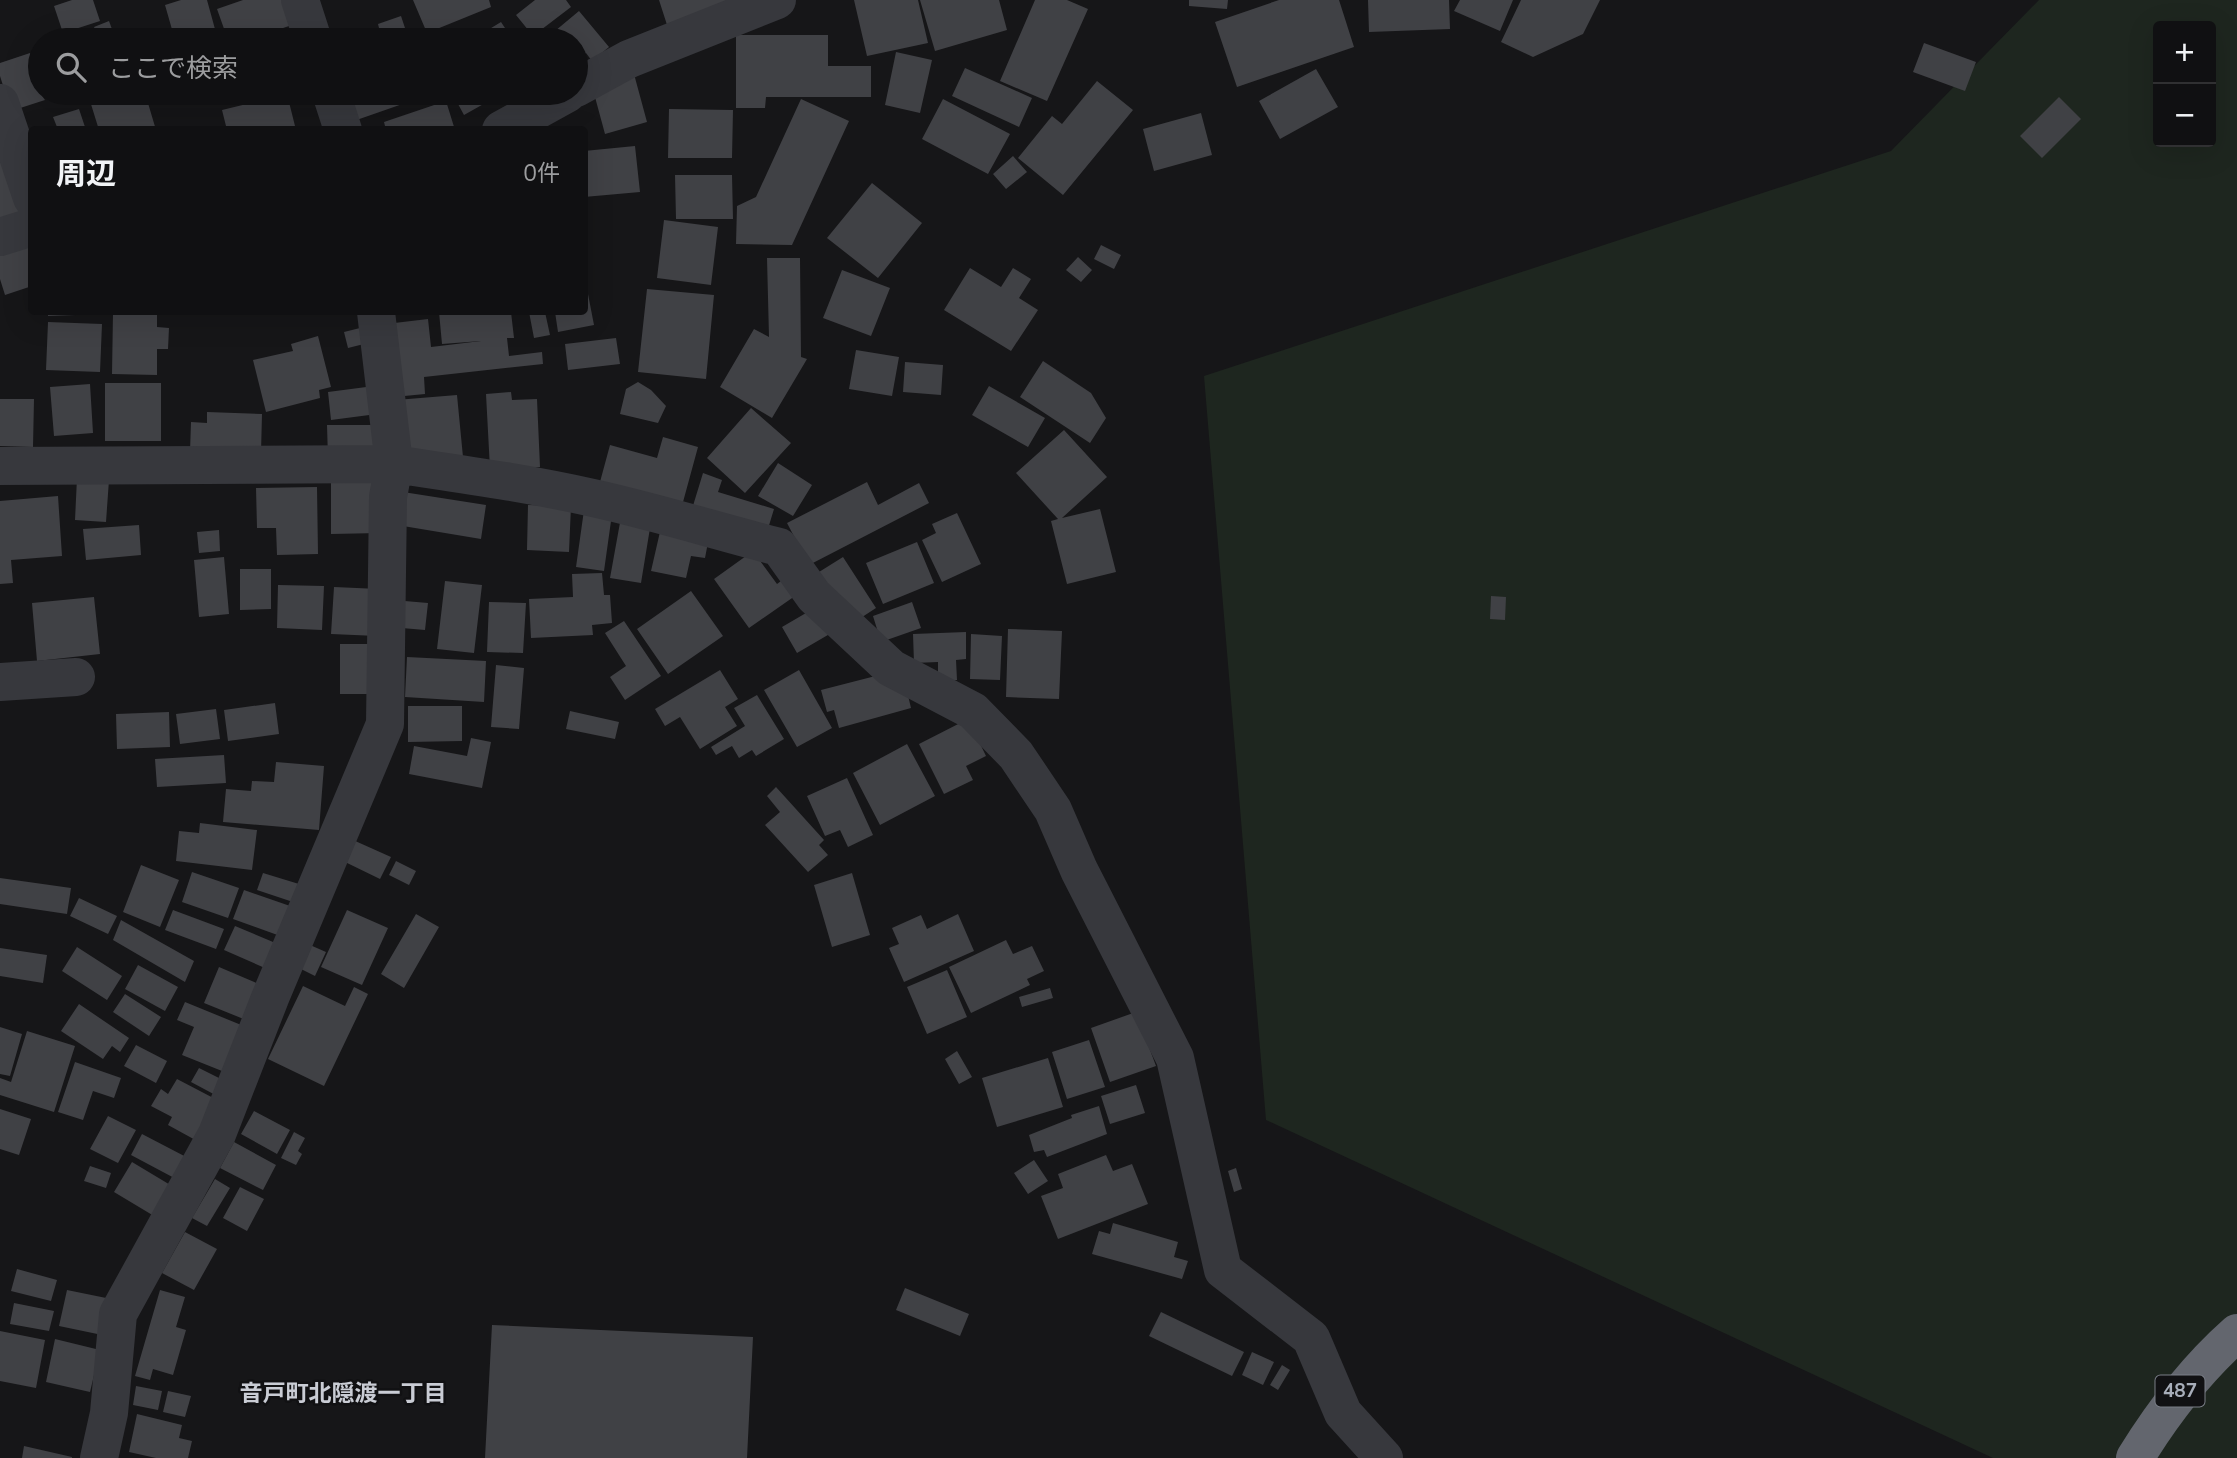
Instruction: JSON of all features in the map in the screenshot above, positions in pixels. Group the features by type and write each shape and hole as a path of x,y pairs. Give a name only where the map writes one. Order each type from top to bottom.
{"highway":[{"name":"487","path":"2135,1458 2171,1401 2209,1357 2237,1333"}],"street":[{"path":"300,0 309,28"},
{"path":"588,81 629,59 777,0"},
{"path":"0,103 28,186"},
{"path":"335,105 342,126"},
{"path":"508,126 546,105"},
{"path":"0,237 28,228"},
{"path":"99,1458 109,1413 118,1314 216,1135 270,998 385,724 388,686 388,497 394,464 376,315"},
{"path":"0,466 394,464 454,471 484,479 592,497 779,547 814,596 891,668 972,711 1016,755 1054,810 1079,870 1175,1058 1223,1270 1311,1338 1343,1413 1384,1458"},
{"path":"0,682 76,677"}],"shaded area":[{"path":"2039,0 2237,0 2237,1458 1993,1458 1266,1120 1204,376 1891,151"}],"building":[{"path":"72,0 93,0 100,21 78,28 61,28 54,6"},
{"path":"181,0 207,0 215,28 172,28 165,5"},
{"path":"243,0 290,0 298,23 283,28 224,28 217,9"},
{"path":"413,0 489,0 491,7 439,28 425,28"},
{"path":"535,0 566,0 571,7 543,28 527,28 516,15"},
{"path":"659,0 732,0 668,28"},
{"path":"854,0 918,0 928,43 867,56"},
{"path":"920,0 999,0 1007,30 935,51"},
{"path":"1035,0 1067,0 1088,9 1047,101 1000,81"},
{"path":"1189,0 1228,0 1227,9 1189,6"},
{"path":"1279,0 1339,0 1354,47 1237,87 1215,22"},
{"path":"1368,0 1449,0 1450,29 1369,32"},
{"path":"1460,0 1513,0 1500,31 1454,11"},
{"path":"1521,0 1600,0 1583,34 1533,57 1501,42"},
{"path":"579,11 609,47 592,61 588,56 588,28 559,28"},
{"path":"401,16 405,28 379,28 378,24"},
{"path":"109,21 112,28 94,28"},
{"path":"501,22 505,28 491,28"},
{"path":"736,35 828,35 828,66 871,66 871,97 766,97 765,108 736,108"},
{"path":"1924,43 1976,62 1965,91 1913,72"},
{"path":"896,52 932,60 920,113 885,105"},
{"path":"28,54 30,105 11,111 0,76 0,63"},
{"path":"965,68 1032,98 1019,127 952,96"},
{"path":"1316,69 1338,107 1280,139 1259,101"},
{"path":"634,74 647,122 605,134 592,86"},
{"path":"1097,81 1133,110 1063,195 1018,158 1052,116 1062,124"},
{"path":"2059,97 2081,119 2042,158 2020,136"},
{"path":"801,99 849,121 792,245 736,244 737,206 756,197"},
{"path":"943,99 1010,134 988,174 922,139"},
{"path":"91,105 149,105 155,126 98,126"},
{"path":"242,105 290,105 295,126 226,126 222,110"},
{"path":"343,105 400,105 348,123"},
{"path":"434,105 447,105 454,126 385,126 384,122"},
{"path":"459,105 482,105 464,115"},
{"path":"79,109 85,126 57,126 53,117"},
{"path":"669,109 733,110 732,158 668,158"},
{"path":"1201,113 1212,155 1154,171 1143,129"},
{"path":"635,146 640,192 588,197 588,151"},
{"path":"0,150 28,212 28,220 0,228"},
{"path":"1013,156 1027,172 1006,189 993,174"},
{"path":"675,175 732,175 733,219 676,219"},
{"path":"872,183 922,223 878,278 827,238"},
{"path":"664,220 718,227 711,285 657,278"},
{"path":"28,238 28,287 5,295 0,279 0,247"},
{"path":"1101,245 1121,255 1114,269 1094,259"},
{"path":"1078,257 1092,270 1081,282 1066,270"},
{"path":"767,258 800,258 801,357 807,359 772,418 720,387 754,329 769,337"},
{"path":"970,268 1001,287 1013,268 1031,279 1019,298 1038,310 1011,351 944,310"},
{"path":"842,270 890,288 871,336 823,318"},
{"path":"647,289 714,295 706,379 638,372"},
{"path":"588,294 594,325 558,332 555,315 588,315"},
{"path":"113,315 157,315 157,327 169,328 168,349 157,349 157,375 112,374"},
{"path":"439,315 511,315 514,338 507,338 509,356 542,352 543,364 424,377 425,394 394,397 386,324 428,319 431,347 481,341 442,344"},
{"path":"530,315 546,315 550,335 534,338"},
{"path":"48,322 102,324 100,372 46,370"},
{"path":"360,328 364,344 348,348 344,332"},
{"path":"318,336 331,387 319,390 320,398 266,412 253,360 293,351 291,344"},
{"path":"616,338 620,364 568,370 565,344"},
{"path":"856,350 899,357 892,396 849,389"},
{"path":"1043,361 1091,393 1106,418 1090,443 1020,397"},
{"path":"905,362 943,365 941,395 903,392"},
{"path":"638,382 651,390 666,406 658,423 620,414 626,389"},
{"path":"105,383 161,383 161,441 105,441"},
{"path":"90,384 93,433 54,436 50,387"},
{"path":"374,386 377,414 331,420 328,392"},
{"path":"989,386 1045,418 1028,447 972,415"},
{"path":"511,392 512,400 537,399 540,467 490,469 486,394"},
{"path":"457,395 463,457 402,463 396,400"},
{"path":"0,399 34,399 33,447 0,446"},
{"path":"751,408 791,443 745,493 707,458"},
{"path":"207,412 262,414 261,453 190,452 191,422 207,423"},
{"path":"327,425 385,425 385,458 328,459"},
{"path":"1064,430 1107,477 1062,518 1100,509 1116,572 1067,584 1051,521 1058,519 1016,473"},
{"path":"663,437 698,447 683,502 597,493 610,445 657,458"},
{"path":"778,463 812,485 793,516 758,496"},
{"path":"703,473 722,480 718,492 774,509 767,532 692,509"},
{"path":"77,478 109,480 106,522 75,520"},
{"path":"331,481 380,481 380,533 331,534"},
{"path":"867,482 878,505 919,483 929,503 809,565 787,523"},
{"path":"317,487 318,554 277,555 276,528 257,528 256,488"},
{"path":"403,492 486,505 481,539 397,525"},
{"path":"58,496 62,556 11,560 13,583 0,584 0,501"},
{"path":"528,505 571,506 569,552 527,550"},
{"path":"584,510 612,514 604,571 576,567"},
{"path":"957,513 981,564 942,582 922,540 936,533 932,524"},
{"path":"621,517 651,522 641,583 610,578"},
{"path":"662,523 710,532 705,558 691,556 686,578 651,571"},
{"path":"139,525 141,555 86,560 83,529"},
{"path":"219,530 220,551 199,553 197,532"},
{"path":"917,542 934,583 883,604 866,563"},
{"path":"753,551 777,584 793,572 805,589 749,628 714,579"},
{"path":"224,557 229,614 199,617 194,560"},
{"path":"843,557 876,608 853,623 819,572"},
{"path":"240,569 271,569 271,609 240,610"},
{"path":"602,573 604,595 610,595 612,623 592,625 593,635 531,638 529,599 573,597 572,574"},
{"path":"445,581 482,585 474,653 437,649"},
{"path":"278,585 324,586 322,630 277,628"},
{"path":"334,587 379,589 377,636 331,634"},
{"path":"691,591 723,636 668,674 637,629"},
{"path":"1491,596 1506,597 1505,620 1490,619"},
{"path":"94,597 100,654 37,661 32,603"},
{"path":"393,600 428,603 425,630 390,627"},
{"path":"489,602 526,603 523,653 487,652"},
{"path":"912,602 921,628 881,642 873,616"},
{"path":"818,606 833,632 797,653 782,627"},
{"path":"624,621 661,676 625,700 610,677 626,666 605,633"},
{"path":"1008,629 1062,631 1059,699 1006,697"},
{"path":"966,632 966,659 956,660 957,680 938,681 938,662 914,663 913,634"},
{"path":"971,634 1002,636 1000,680 970,679"},
{"path":"340,644 379,644 379,694 340,694"},
{"path":"407,657 486,661 484,702 405,697"},
{"path":"496,665 524,668 519,729 491,727"},
{"path":"720,670 738,699 725,707 737,726 700,749 680,717 665,726 655,709"},
{"path":"799,670 832,728 797,747 764,690"},
{"path":"891,672 906,687 911,708 839,728 834,710 827,712 821,690"},
{"path":"757,695 784,739 756,756 752,750 739,758 732,746 716,755 711,747 745,726 734,708"},
{"path":"275,703 279,734 228,741 224,710"},
{"path":"408,706 462,706 462,741 408,742"},
{"path":"216,709 220,739 180,744 176,714"},
{"path":"570,711 619,722 615,739 566,729"},
{"path":"169,712 170,747 117,749 116,714"},
{"path":"968,719 986,756 966,766 973,780 944,794 919,744"},
{"path":"471,738 491,742 482,788 409,774 414,746 467,756"},
{"path":"907,744 935,796 880,825 853,773"},
{"path":"224,755 226,783 157,787 155,759"},
{"path":"276,762 324,766 319,830 223,822 226,789 251,791 252,781 274,782"},
{"path":"847,778 873,835 848,847 840,830 825,836 807,796"},
{"path":"776,787 824,840 819,845 828,855 808,872 765,825 780,812 767,796"},
{"path":"200,823 257,830 252,870 176,861 179,831 199,833"},
{"path":"353,840 391,857 380,879 343,861"},
{"path":"396,861 416,871 409,885 389,875"},
{"path":"141,865 179,880 160,927 123,912"},
{"path":"192,872 239,888 228,918 182,902"},
{"path":"263,873 299,884 293,902 257,890"},
{"path":"852,873 870,935 832,947 814,885"},
{"path":"0,878 71,888 67,914 0,904"},
{"path":"244,890 293,907 283,937 233,919"},
{"path":"79,898 117,916 108,934 70,916"},
{"path":"173,910 224,929 216,949 165,930"},
{"path":"347,910 388,928 362,985 321,967"},
{"path":"416,914 439,927 404,988 381,974"},
{"path":"958,914 974,951 904,982 889,948 899,944 892,928 921,915 927,929"},
{"path":"121,920 194,961 185,982 113,940"},
{"path":"235,926 285,947 274,972 224,950"},
{"path":"1006,940 1013,954 1032,946 1044,971 1027,979 1030,985 971,1013 949,967"},
{"path":"310,945 326,952 315,976 299,968"},
{"path":"77,947 122,976 107,1000 62,971"},
{"path":"0,948 47,955 43,983 0,976"},
{"path":"138,965 178,987 165,1011 125,989"},
{"path":"219,967 266,987 251,1022 204,1003"},
{"path":"947,970 967,1017 927,1034 907,987"},
{"path":"303,986 345,1006 354,987 368,994 324,1086 268,1059"},
{"path":"1050,988 1053,998 1022,1007 1019,997"},
{"path":"125,994 161,1017 149,1036 113,1012"},
{"path":"185,1002 251,1029 232,1075 182,1055 194,1027 177,1020"},
{"path":"79,1004 129,1038 120,1052 112,1046 103,1059 61,1031"},
{"path":"1136,1012 1156,1066 1110,1082 1091,1028"},
{"path":"0,1027 22,1034 10,1076 0,1074"},
{"path":"27,1031 75,1046 54,1112 0,1095 0,1078 11,1082"},
{"path":"1089,1040 1105,1087 1067,1099 1052,1052"},
{"path":"136,1045 167,1061 156,1083 124,1066"},
{"path":"957,1051 972,1077 959,1084 945,1059"},
{"path":"1048,1058 1063,1107 997,1127 982,1078"},
{"path":"75,1062 121,1078 114,1098 93,1091 83,1120 58,1112"},
{"path":"199,1068 229,1083 221,1098 191,1082"},
{"path":"177,1079 221,1102 199,1142 168,1125 172,1117 151,1106 161,1089 168,1094"},
{"path":"1136,1085 1145,1113 1110,1124 1101,1096"},
{"path":"1099,1106 1107,1134 1047,1157 1044,1150 1034,1152 1029,1135 1072,1118 1071,1115"},
{"path":"0,1109 31,1119 19,1155 0,1149"},
{"path":"254,1111 290,1130 277,1154 241,1134"},
{"path":"108,1116 136,1130 118,1163 90,1149"},
{"path":"294,1132 305,1138 298,1151 302,1154 296,1165 281,1158"},
{"path":"142,1134 190,1159 178,1180 131,1155"},
{"path":"234,1142 276,1165 263,1190 220,1168"},
{"path":"1106,1155 1113,1171 1132,1164 1148,1204 1058,1239 1041,1196 1063,1188 1058,1174"},
{"path":"1034,1160 1048,1181 1028,1194 1014,1173"},
{"path":"132,1162 172,1186 154,1216 114,1192"},
{"path":"90,1166 111,1173 106,1188 84,1181"},
{"path":"1236,1168 1242,1189 1234,1192 1228,1171"},
{"path":"215,1179 230,1188 207,1226 192,1218"},
{"path":"240,1187 264,1199 247,1231 223,1218"},
{"path":"1113,1223 1178,1242 1174,1257 1188,1261 1182,1279 1092,1254 1099,1231 1110,1234"},
{"path":"185,1232 217,1249 194,1290 162,1273"},
{"path":"17,1269 57,1280 51,1301 11,1291"},
{"path":"905,1288 969,1314 960,1336 896,1310"},
{"path":"67,1290 116,1300 107,1336 59,1326"},
{"path":"160,1290 185,1297 176,1327 186,1330 173,1375 153,1369 150,1380 135,1376"},
{"path":"14,1303 54,1311 49,1331 10,1324"},
{"path":"1161,1312 1244,1352 1232,1376 1149,1336"},
{"path":"492,1325 753,1337 747,1458 485,1458"},
{"path":"0,1331 45,1340 36,1388 0,1381"},
{"path":"55,1339 100,1350 90,1392 46,1382"},
{"path":"1252,1352 1274,1362 1263,1385 1242,1375"},
{"path":"1282,1365 1290,1370 1278,1390 1270,1385"},
{"path":"136,1386 162,1391 158,1410 133,1405"},
{"path":"168,1391 191,1396 185,1417 163,1412"},
{"path":"137,1414 182,1425 179,1438 192,1441 188,1458 156,1458 129,1452"},
{"path":"24,1446 72,1457 72,1458 22,1458"}],"district":[{"name":"音戸町北隠渡一丁目","path":"343,1393"}]}
